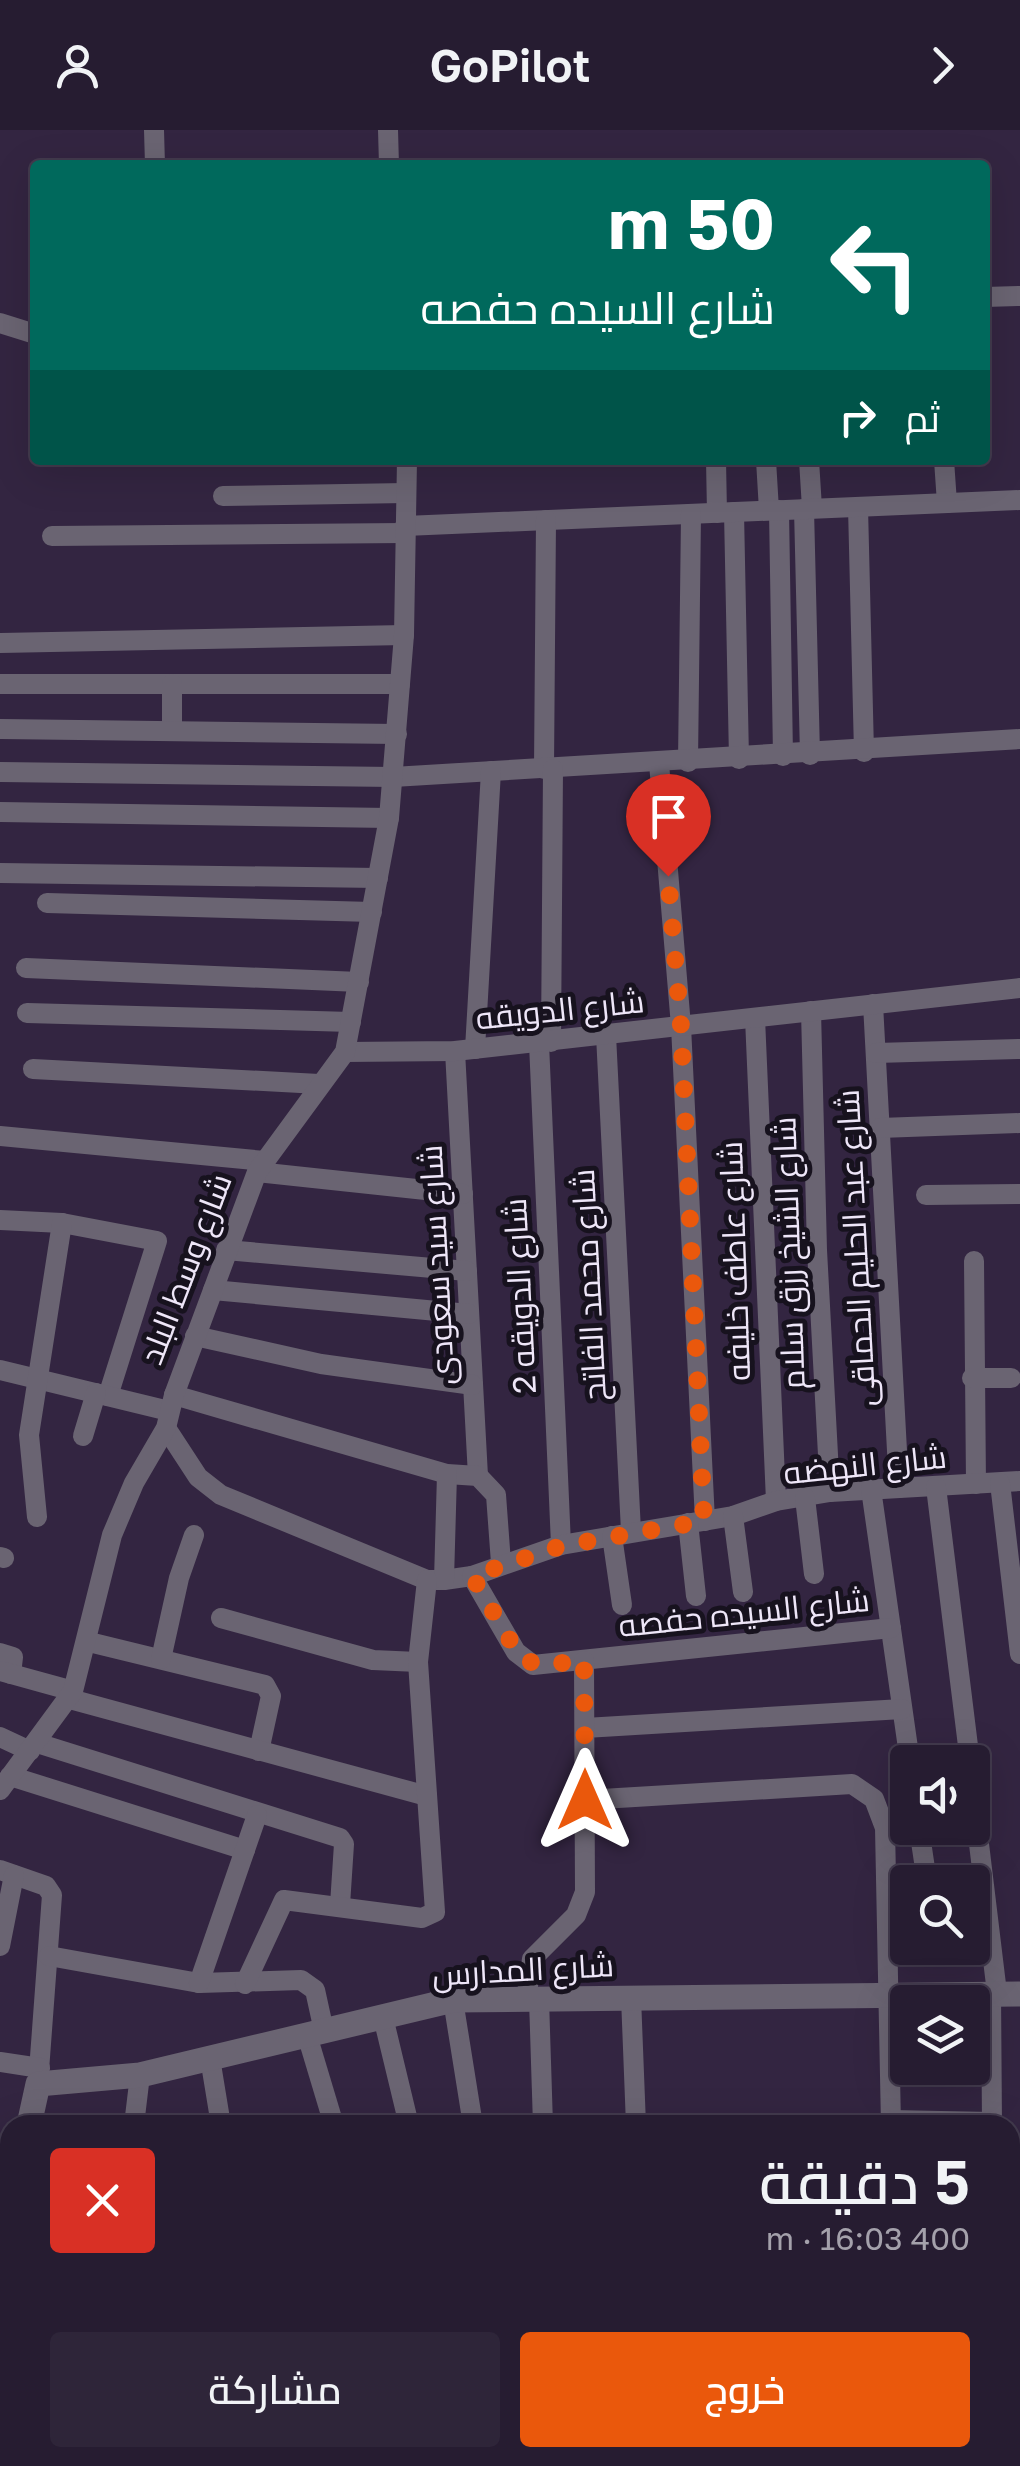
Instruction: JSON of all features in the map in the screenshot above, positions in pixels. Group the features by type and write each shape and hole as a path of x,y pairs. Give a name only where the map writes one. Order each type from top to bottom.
{"street":[{"path":"154,130 155,160"},
{"path":"388,130 389,160"},
{"path":"990,297 1020,296"},
{"path":"0,323 30,332"},
{"name":"شارع وسط البلد","path":"5,1783 72,1695 89,1642 112,1535 170,1411 226,1250 261,1167 345,1052 389,818 404,635 407,465"},
{"path":"717,465 726,512 738,759"},
{"path":"767,465 774,510 783,756"},
{"path":"810,465 810,755"},
{"path":"944,465 948,503"},
{"path":"223,496 406,494"},
{"path":"52,536 405,529 1020,500"},
{"path":"858,506 864,752"},
{"path":"688,762 691,514"},
{"name":"شارع الدويقه 2","path":"546,520 549,769 545,1042 561,1546"},
{"path":"0,643 404,635"},
{"path":"0,684 400,684"},
{"path":"172,684 172,731"},
{"path":"0,729 397,734"},
{"path":"0,772 393,778 864,752 1020,739"},
{"path":"658,763 681,1026 696,1596"},
{"name":"شارع سيد سعودى","path":"478,1476 463,1194 465,1050 491,771"},
{"path":"0,812 389,818"},
{"path":"0,873 378,878"},
{"path":"47,903 372,912"},
{"path":"26,968 358,982"},
{"name":"شارع الدويقه","path":"345,1052 465,1050 1020,988"},
{"name":"شارع عبد الحليم الحماقى","path":"874,1004 899,1488"},
{"name":"شارع الشيخ رزق سلام","path":"812,1012 817,1250 830,1492"},
{"path":"27,1013 351,1022"},
{"name":"شارع عاطف خليفه","path":"755,1018 776,1501"},
{"name":"شارع محمد الفاتح","path":"606,1036 622,1606"},
{"path":"876,1053 1020,1049"},
{"path":"33,1069 319,1084"},
{"path":"880,1128 1020,1123"},
{"path":"0,1136 463,1194"},
{"path":"926,1195 1020,1194"},
{"path":"0,1220 62,1223 153,1238 158,1243 83,1436"},
{"path":"37,1517 29,1435 62,1223"},
{"path":"226,1250 468,1270"},
{"path":"974,1262 972,1378 976,1484"},
{"path":"212,1290 469,1314"},
{"path":"195,1336 321,1364 473,1385"},
{"path":"0,1370 448,1474 478,1476 496,1495 501,1563"},
{"path":"972,1378 1010,1378"},
{"path":"170,1411 198,1477 221,1495 435,1580"},
{"path":"0,1652 13,1657 6,1673 427,1796 418,1662 435,1580 448,1474"},
{"path":"1010,1482 1020,1654"},
{"name":"شارع النهضه","path":"435,1580 472,1576 501,1563 621,1533 734,1516 776,1501 830,1492 1010,1482"},
{"path":"936,1487 968,1745"},
{"path":"871,1489 907,1745"},
{"path":"805,1498 814,1574"},
{"path":"734,1516 743,1592"},
{"path":"160,1660 178,1578 194,1534"},
{"name":"شارع السيده حفصه","path":"472,1576 520,1657 540,1666 891,1628"},
{"path":"221,1618 374,1660 418,1662"},
{"path":"89,1642 268,1687 271,1696 259,1750"},
{"path":"542,2115 532,1959 582,1907 584,1660"},
{"path":"585,1728 902,1710"},
{"path":"0,1736 340,1838 344,1844 340,1906"},
{"path":"5,1783 245,1850"},
{"path":"585,1800 852,1784 874,1798 885,1828 890,1995"},
{"name":"شارع المدارس","path":"245,1984 284,1900 422,1918 436,1908 427,1796"},
{"path":"199,1983 257,1815"},
{"path":"981,1845 1003,1994 993,2115"},
{"path":"0,1946 7,1873 46,1886 52,1895 39,2076 31,2115"},
{"path":"48,1956 199,1983 301,1980 309,1984 332,2115"},
{"name":"شارع المدارس","path":"39,2076 140,2075 453,2000 890,1995"},
{"path":"632,1997 636,2115"},
{"path":"453,2000 471,2115"},
{"path":"384,2017 406,2115"},
{"path":"210,2058 219,2115"},
{"path":"0,2062 39,2076"},
{"path":"135,2115 140,2075"},
{"path":"891,2085 891,2115"}],"route":[{"path":"585,1800 584,1660 540,1666 520,1657 472,1576 501,1563 561,1546 704,1521 681,1026 668,876"}]}
